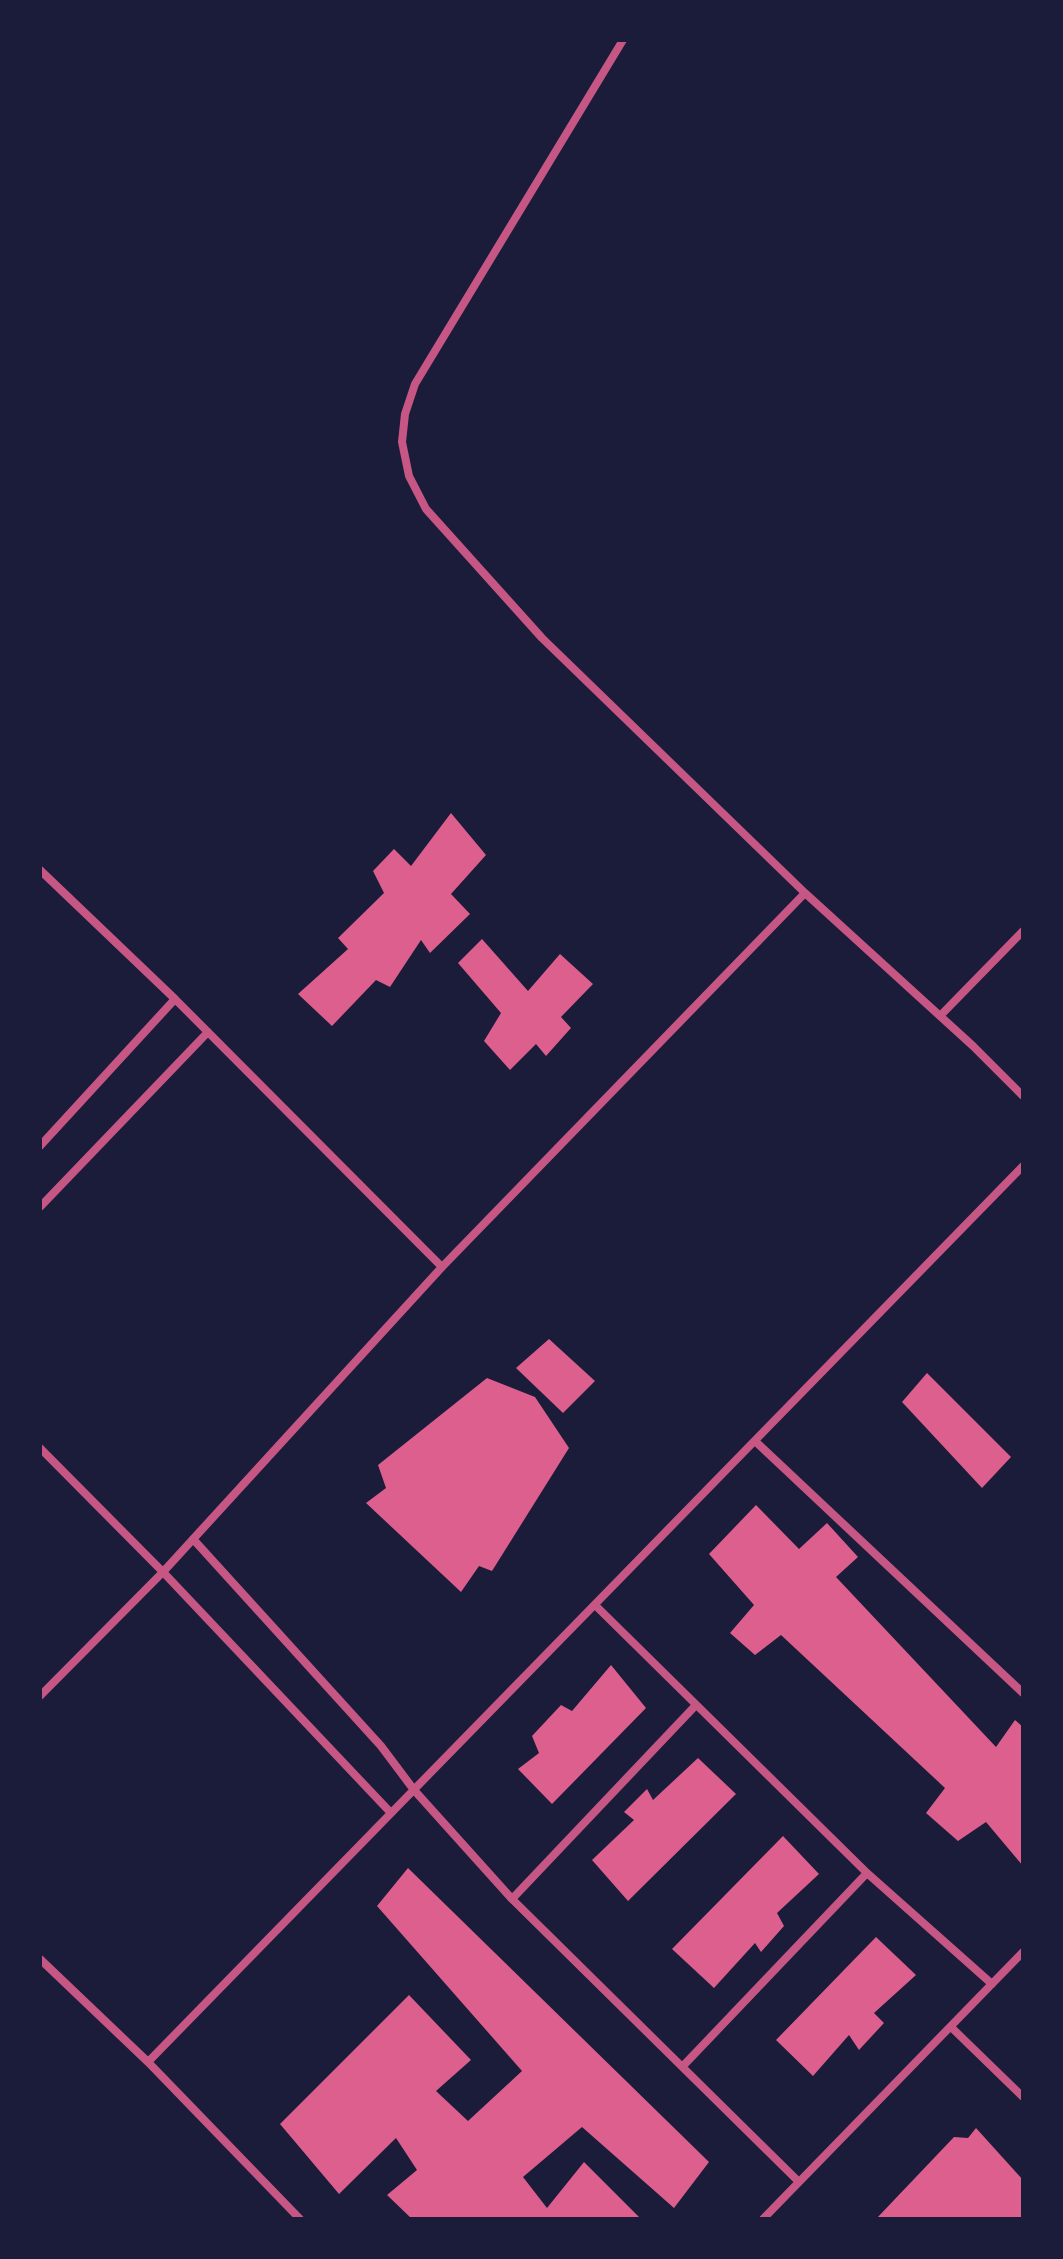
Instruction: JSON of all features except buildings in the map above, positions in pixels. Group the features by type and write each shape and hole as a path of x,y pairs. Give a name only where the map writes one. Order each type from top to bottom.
{"street":[{"path":"623,40 415,384 405,414 402,442 409,476 426,509 542,638 805,893 1023,1096"},
{"path":"40,870 175,999 442,1267"},
{"path":"40,1696 163,1572 442,1267 805,893"},
{"path":"940,1016 1023,931"},
{"path":"40,1146 175,999"},
{"path":"40,1207 208,1032"},
{"path":"148,2062 1023,1166"},
{"path":"755,1441 1023,1693"},
{"path":"40,1448 163,1572 391,1813"},
{"path":"193,1539 381,1746 414,1790 512,1899 799,2182"},
{"path":"595,1605 867,1873 992,1984"},
{"path":"512,1899 696,1705"},
{"path":"683,2066 867,1873"},
{"path":"763,2219 1023,1952"},
{"path":"40,1959 148,2062 300,2219"},
{"path":"952,2028 1023,2097"}]}
